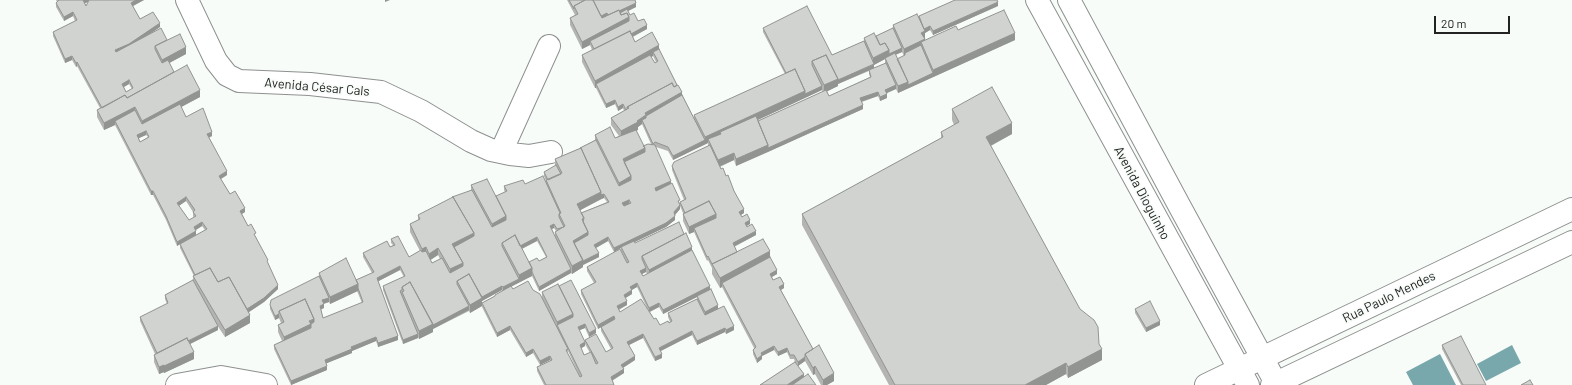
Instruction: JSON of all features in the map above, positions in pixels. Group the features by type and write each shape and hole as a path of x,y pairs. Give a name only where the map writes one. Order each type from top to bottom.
{"street":[{"name":"Avenida César Cals","path":"187,0 216,62 227,75 239,81 310,84 381,92 422,110 471,141 491,150 529,156 551,152"},
{"name":"Avenida Dioguinho","path":"1037,0 1244,377"},
{"name":"Avenida Dioguinho","path":"1069,0 1262,357 1275,384"},
{"path":"501,152 549,46"},
{"name":"Rua Paulo Mendes","path":"1206,385 1244,377 1262,357 1572,209"},
{"path":"1275,384 1572,242"},
{"path":"177,385 221,377 266,385"}],"water":[{"path":"1512,345 1521,363 1486,381 1477,364"},
{"path":"1440,354 1456,385 1413,385 1406,372"}],"building":[{"path":"59,0 83,0 86,6 89,0 136,0 131,3 140,19 153,12 160,23 129,44 115,50 116,52 161,28 167,40 155,46 155,49 162,63 168,60 174,72 127,98 125,95 102,108 77,62 76,63 72,56 65,59 53,32 77,20 73,12 64,17 56,3","holes":["129,80 133,88 126,92 122,84"]},
{"path":"569,0 585,0 574,6 574,9"},
{"path":"585,0 593,0 602,18 619,10 621,15 627,13 629,17 582,42 570,18 578,14 574,6"},
{"path":"593,0 635,0 636,3 619,11 608,15 607,13 601,16"},
{"path":"955,0 997,0 998,2 933,31 930,26 924,29 919,16"},
{"path":"807,6 832,55 864,41 874,64 838,80 826,55 812,61 812,65 822,86 805,94 795,69 786,73 763,28"},
{"path":"627,9 630,15 634,13 638,21 644,19 647,25 631,34 630,31 594,49 590,41 629,21 627,13 621,15 620,13"},
{"path":"1004,10 1015,33 933,70 921,42 956,26 958,30"},
{"path":"917,14 925,31 921,33 925,39 904,49 893,25"},
{"path":"893,28 902,48 889,54 889,50 885,43 880,45 876,36"},
{"path":"630,31 635,42 652,32 659,45 595,81 582,55"},
{"path":"874,33 880,45 885,43 889,50 873,58 864,38"},
{"path":"180,34 186,47 162,60 155,46"},
{"path":"921,45 933,73 908,85 897,59"},
{"path":"659,49 677,85 674,87 672,83 627,107 626,110 623,104 618,107 615,100 606,104 596,84 650,55 655,63 658,61 653,52"},
{"path":"895,53 908,82 898,86 885,58"},
{"path":"826,55 838,79 824,85 812,61"},
{"path":"886,63 896,85 885,90 887,94 880,97 878,92 860,98 863,105 768,148 758,121 826,90 829,96 871,77 869,70"},
{"path":"187,65 200,90 142,121 135,107 104,123 97,110 125,95 127,98"},
{"path":"795,69 805,91 705,137 694,115"},
{"path":"672,83 674,87 678,85 682,92 645,113 646,115 637,121 638,122 621,131 611,118 629,108 627,107"},
{"path":"992,87 1012,123 986,137 1080,309 1094,320 1098,327 1099,344 1102,349 1068,367 1066,363 1025,385 895,385 802,214 943,137 941,132 959,122 952,109"},
{"path":"682,95 705,140 673,156 668,147 655,142 653,144 642,120 646,118 646,116"},
{"path":"180,104 186,117 203,108 212,132 207,134 227,171 219,176 230,194 235,191 245,208 240,211 248,226 251,224 256,233 254,234 268,260 267,261 278,285 264,298 247,309 229,277 218,282 210,268 195,275 180,244 207,229 202,222 194,227 196,231 177,242 166,216 153,191 151,191 115,121 135,110 142,124","holes":["146,131 149,137 140,142 137,135","186,197 195,210 193,212 196,216 189,220 177,203"]},
{"path":"756,116 768,145 736,159 734,153 718,160 708,139"},
{"path":"610,127 615,138 636,130 645,148 623,159 631,176 619,183 595,135"},
{"path":"596,140 619,186 631,180 631,176 624,162 645,152 645,148 643,146 648,144 655,145 671,181 655,188 656,191 672,183 680,200 678,201 680,205 674,212 675,216 666,223 614,248 608,237 594,245 599,253 583,261 574,243 588,235 583,222 584,218 581,213 609,202 604,194 601,195 601,192 580,148","holes":["629,200 631,203 624,206 622,203"]},
{"path":"710,145 721,169 723,168 726,176 728,175 734,191 744,209 739,212 742,217 747,214 750,220 745,223 747,227 752,224 756,231 733,243 737,252 712,264 708,256 707,257 694,228 716,218 716,214 709,201 685,213 680,202 686,199 672,166 674,162"},
{"path":"581,148 601,192 577,204 584,218 582,219 588,232 573,241 583,260 572,266 555,232 565,226 559,214 561,213 546,180 562,173 555,159"},
{"path":"556,165 561,174 548,180 544,172"},
{"path":"543,176 560,213 559,217 564,227 557,229 554,224 550,226 571,269 539,287 529,262 537,258 539,261 547,257 537,237 520,246 515,235 502,243 502,246 519,279 482,297 469,274 457,281 457,284 469,306 433,325 410,282 402,287 402,290 400,291 418,334 403,340 383,286 405,276 400,266 377,278 398,336 378,343 376,337 351,347 352,349 325,360 327,366 291,381 274,345 311,328 311,324 314,322 314,319 305,299 279,311 279,314 275,316 270,305 271,300 319,276 329,298 322,300 324,304 320,306 323,318 363,302 356,280 374,272 363,253 387,241 390,247 395,245 391,239 398,236 409,257 421,250 422,252 426,251 432,263 442,258 450,273 463,266 463,263 454,247 474,236 474,233 452,197 472,190 492,227 506,220 506,216 496,196 507,191 504,186 523,180 525,184"},
{"path":"487,179 506,216 492,224 471,185"},
{"path":"453,197 474,233 452,244 463,263 450,269 438,248 429,254 426,247 422,249 410,224 420,219 418,215"},
{"path":"709,201 716,214 689,227 683,214"},
{"path":"679,222 684,234 642,256 646,268 640,271 643,276 692,250 710,286 663,310 659,303 649,308 637,283 630,287 632,290 624,295 627,301 617,306 620,312 641,299 654,319 656,318 660,325 668,321 669,323 672,321 668,313 697,299 705,315 724,306 734,326 726,330 725,328 697,341 692,331 659,348 662,354 655,357 643,334 627,342 635,356 621,365 624,369 611,377 614,385 546,385 537,367 552,360 550,356 540,361 533,349 526,353 510,326 497,333 482,303 511,286 513,289 528,281 533,290 540,294 568,349 566,350 580,377 582,376 557,325 573,317 573,314 559,286 571,280 596,329 589,333 585,324 578,327 585,342 580,345 584,355 591,352 596,364 598,363 585,340 596,334 606,352 613,348 601,327 615,319 614,316 598,325 581,290 596,282 587,267 620,249 627,263 629,262 621,247 634,241 635,243"},
{"path":"686,233 692,247 649,270 642,256"},
{"path":"515,235 532,268 519,275 502,243"},
{"path":"763,239 770,251 720,278 712,264"},
{"path":"770,257 777,270 770,274 773,280 780,277 784,284 779,287 813,349 805,354 805,357 798,362 794,355 790,355 787,348 778,352 774,346 761,353 762,355 757,359 753,350 756,347 722,283"},
{"path":"346,258 358,284 330,297 319,273"},
{"path":"210,268 218,282 229,277 250,315 225,330 193,276"},
{"path":"469,274 482,298 470,305 457,281"},
{"path":"193,280 218,326 188,341 187,338 157,353 140,317 168,303 165,295"},
{"path":"410,282 433,324 419,331 402,292 404,291 402,287"},
{"path":"558,284 573,314 557,322 542,292"},
{"path":"711,289 718,305 705,312 697,296"},
{"path":"305,299 314,319 309,321 311,324 284,337 278,325 284,322 279,311"},
{"path":"1150,301 1160,321 1146,328 1135,309"},
{"path":"1461,336 1486,385 1463,385 1442,345"},
{"path":"187,338 194,352 159,367 154,355"},
{"path":"819,345 834,373 823,380 815,366 813,368 805,354"},
{"path":"795,362 804,374 787,385 760,385"},
{"path":"808,374 816,385 792,385"},
{"path":"1530,380 1533,385 1521,385"}]}
